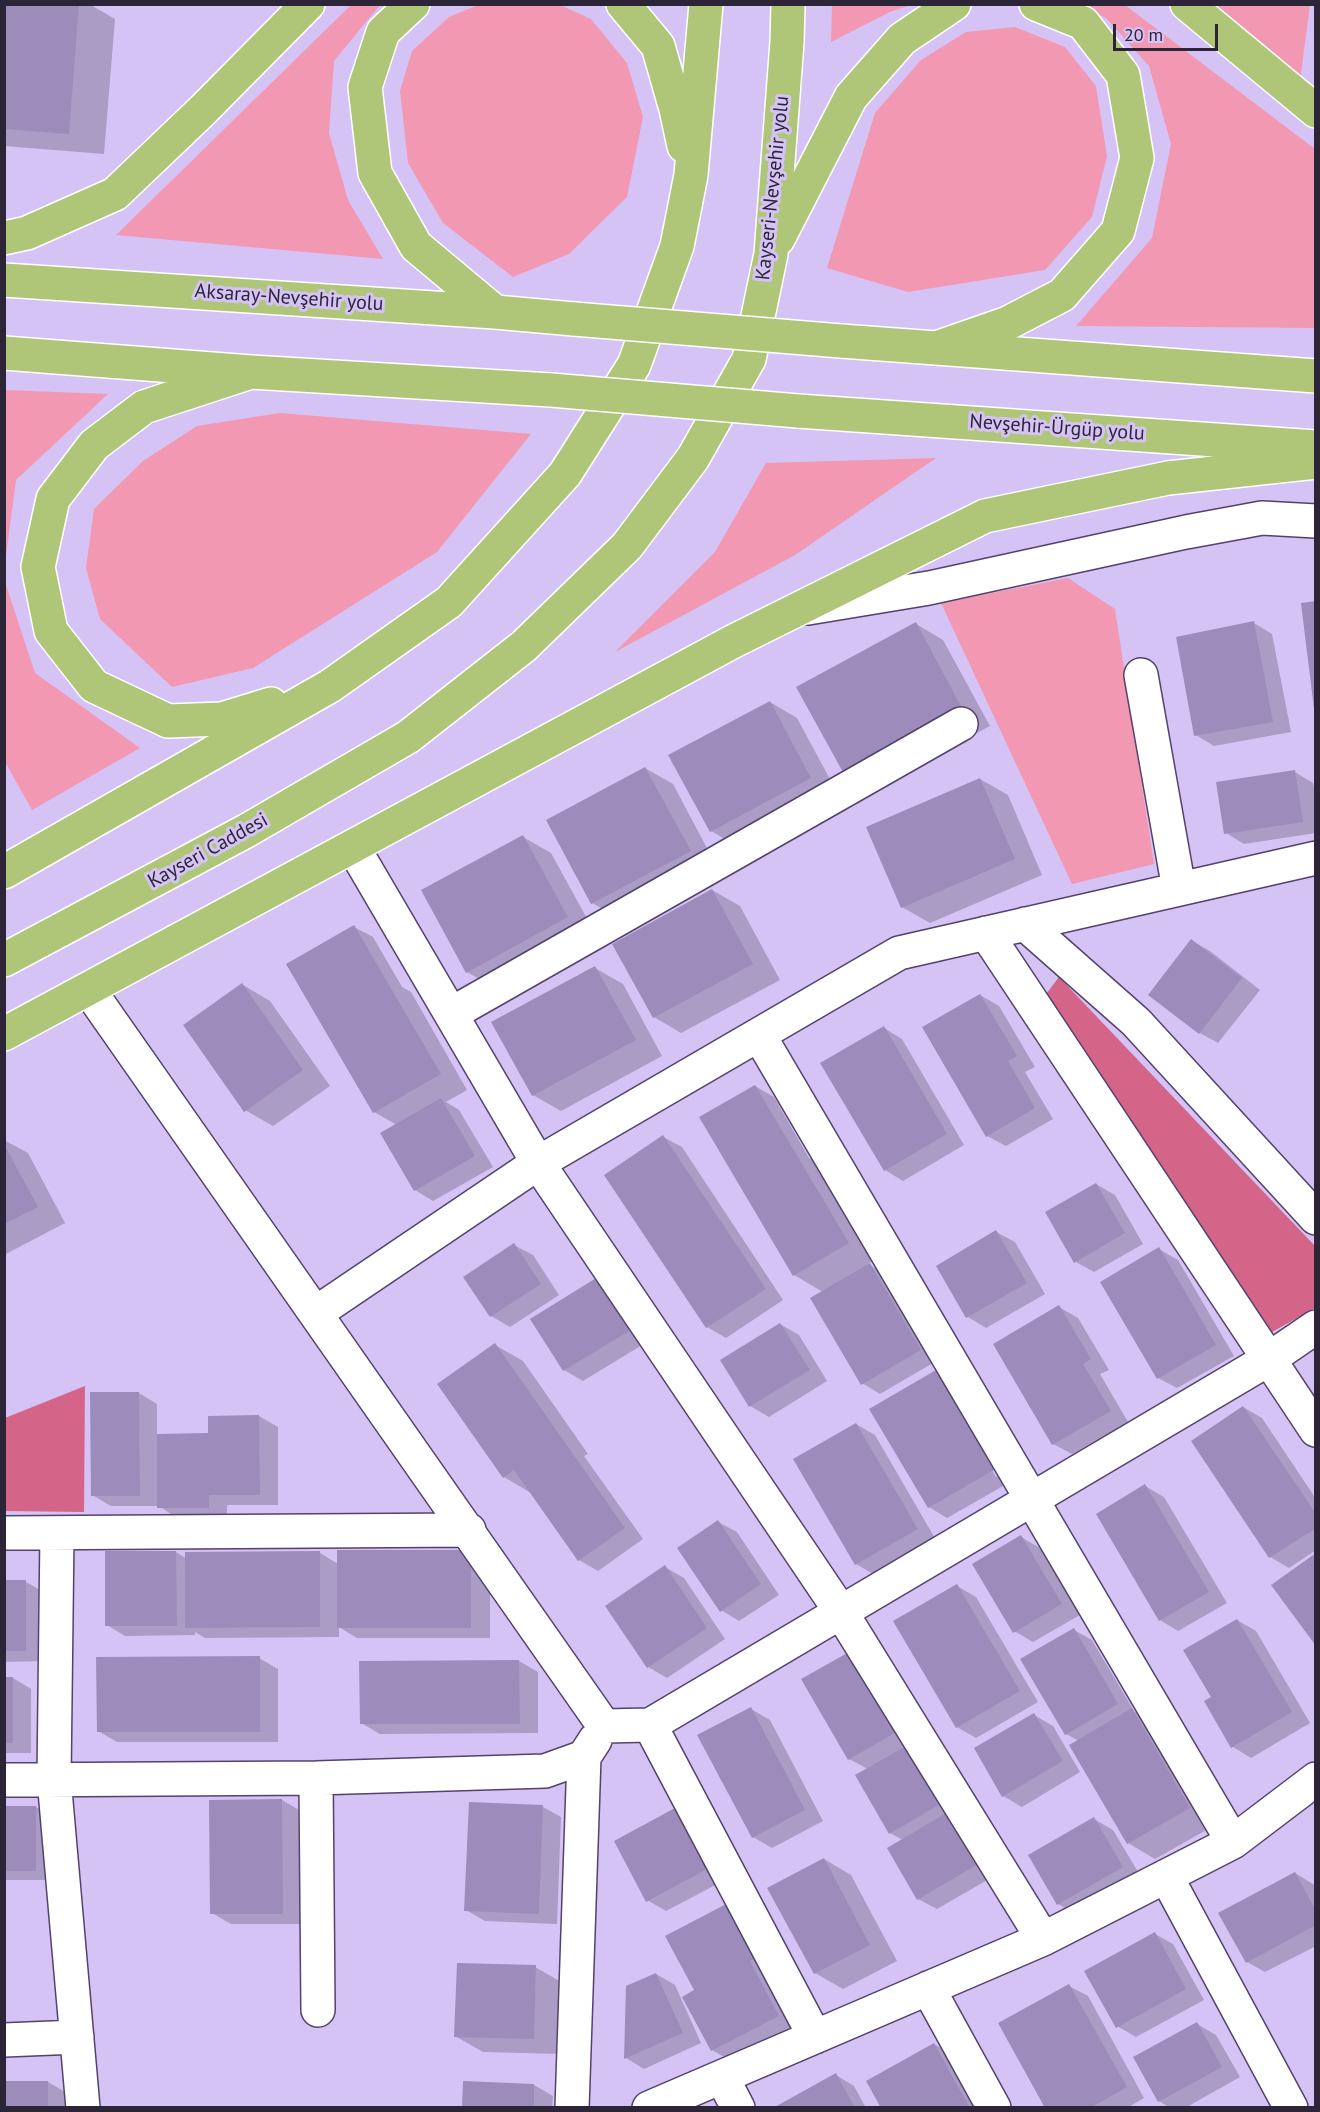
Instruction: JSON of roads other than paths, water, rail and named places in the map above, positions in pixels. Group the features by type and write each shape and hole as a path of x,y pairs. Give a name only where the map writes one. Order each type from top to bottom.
{"highway":[{"path":"4,238 27,233 115,194 203,110 308,4"},
{"path":"413,4 382,32 365,87 375,173 416,246 495,312"},
{"path":"623,4 658,46 676,109 690,175"},
{"path":"4,872 330,686 449,602 565,474 634,365 677,246 690,175 706,4"},
{"name":"Kayseri-Nevşehir yolu","path":"408,737 524,646 627,546 693,458 749,359 771,254 788,4"},
{"path":"771,254 851,97 902,39 954,4"},
{"path":"939,347 1008,323 1062,295 1118,231 1137,158 1123,75 1083,23 1036,4"},
{"path":"1187,4 1316,111"},
{"name":"Aksaray-Nevşehir yolu","path":"4,280 495,312 939,347"},
{"path":"939,347 1316,376"},
{"path":"4,353 251,372"},
{"path":"251,372 144,407 94,445 52,499 38,567 51,631 94,686 168,721 222,719 330,686"},
{"name":"Nevşehir-Ürgüp yolu","path":"251,372 551,390 798,411 1316,447"},
{"path":"4,1034 734,641 985,516 1168,478 1316,462"},
{"name":"Kayseri Caddesi","path":"4,960 246,831 408,737"}],"street":[{"path":"797,610 929,588 1186,532 1262,518 1316,521"},
{"path":"1141,675 1179,889"},
{"path":"451,1014 962,724"},
{"path":"353,847 538,1163 841,1612 1043,1939"},
{"path":"316,1313 538,1163 899,953 1316,858"},
{"path":"1025,924 1136,1022 1316,1218"},
{"path":"986,933 1316,1431"},
{"path":"89,990 604,1726"},
{"path":"759,1035 1233,1842"},
{"path":"604,1726 650,1725 1269,1359 1316,1327"},
{"path":"4,1533 469,1530"},
{"path":"57,1533 54,1779 83,2108"},
{"path":"650,1725 815,2037"},
{"path":"572,2108 584,1757 604,1726"},
{"path":"4,1780 316,1778 545,1771 584,1757"},
{"path":"316,1778 318,2010"},
{"path":"650,2108 1043,1939 1233,1842 1316,1779"},
{"path":"1166,1876 1291,2108"},
{"path":"928,1988 994,2108"},
{"path":"4,2040 77,2037"},
{"path":"722,2077 738,2108"}]}
